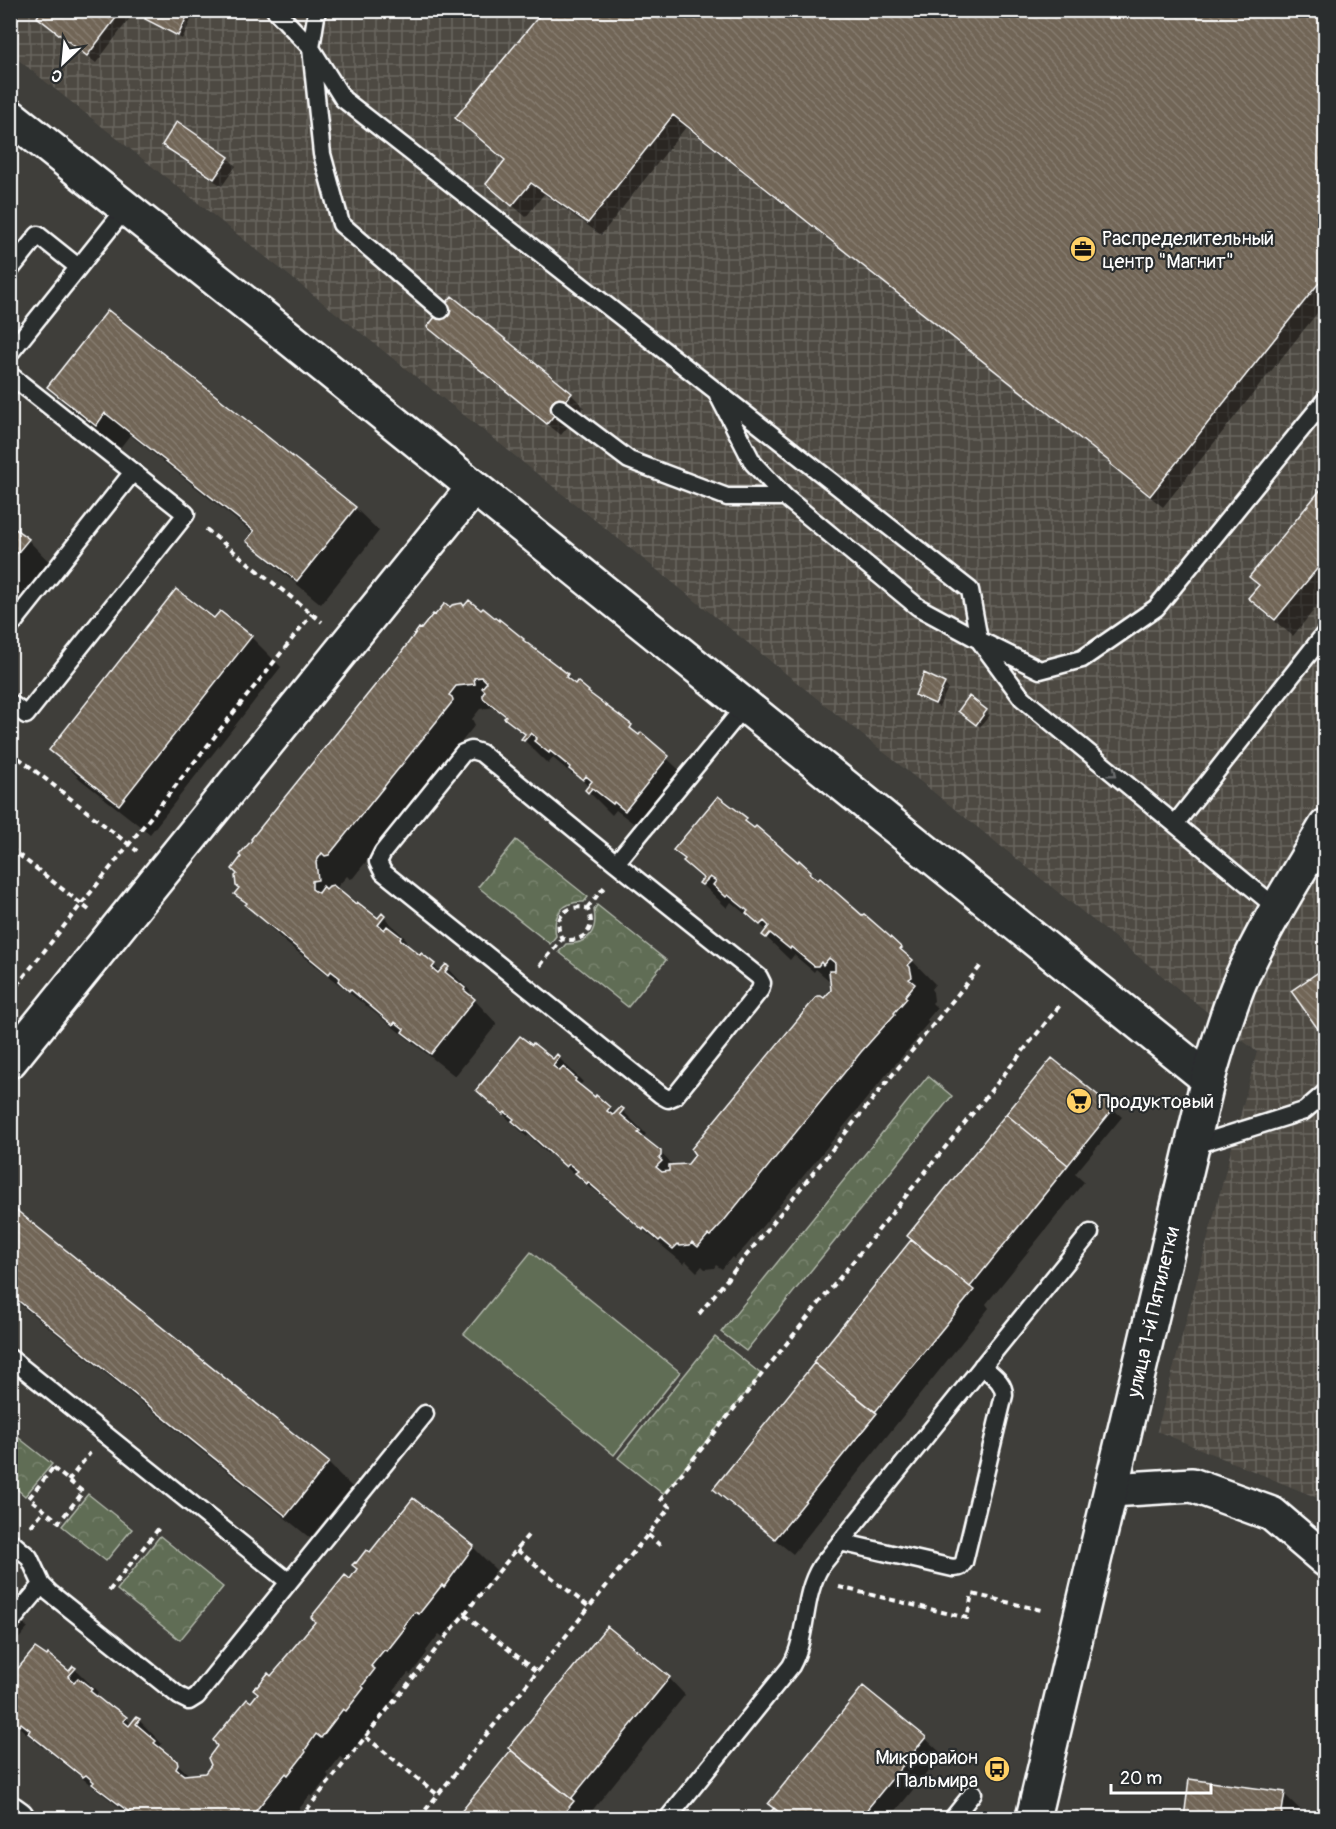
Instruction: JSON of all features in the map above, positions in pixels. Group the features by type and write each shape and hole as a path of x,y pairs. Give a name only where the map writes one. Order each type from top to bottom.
{"street":[{"path":"10,116 1208,1079"},
{"path":"10,1061 474,487"},
{"name":"улица 1-й Пятилетки","path":"1033,1818 1208,1079 1224,1023 1242,978 1278,909 1326,826"},
{"path":"1111,1490 1192,1485 1272,1514 1326,1560"},
{"path":"10,1813 17,1818"}],"lane":[{"path":"275,10 311,48 342,99 970,590 979,640 1022,698 1278,909"},
{"path":"317,10 311,48 322,154 341,224 441,310"},
{"path":"10,353 126,208"},
{"path":"10,270 38,235 78,267"},
{"path":"10,375 186,514 26,715 10,703"},
{"path":"717,392 753,463 785,497 918,607 1040,670 1082,659 1156,608 1326,399"},
{"path":"560,408 629,460 727,497 785,497"},
{"path":"10,627 133,472"},
{"path":"1174,824 1326,632"},
{"path":"616,863 745,706"},
{"path":"471,750 481,753 616,863 759,978 762,983 760,990 675,1096 668,1099 383,872 378,862 383,852 463,753 471,750"},
{"path":"1192,1146 1304,1111 1326,1092"},
{"path":"668,1818 791,1666 801,1642 812,1581 821,1566 1090,1233"},
{"path":"10,1358 289,1582"},
{"path":"840,1542 953,1568 960,1567 964,1562 1004,1395 1004,1388 1000,1382 982,1366"},
{"path":"10,1541 28,1557 42,1585 179,1696 189,1701 197,1696 425,1414"},
{"path":"10,1623 42,1585"},
{"path":"952,1818 973,1793"}],"path":[{"path":"186,514 349,643"},
{"path":"10,994 312,614"},
{"path":"10,751 163,872"},
{"path":"10,848 115,932"},
{"path":"578,906 587,908 591,916 588,932 576,940 562,939 558,926 563,913 578,906"},
{"path":"524,986 562,939"},
{"path":"699,1314 983,963"},
{"path":"419,1818 670,1507 661,1499 1083,977"},
{"path":"68,1481 105,1434"},
{"path":"53,1468 68,1481 83,1492 59,1522 29,1497 53,1468"},
{"path":"109,1591 159,1528"},
{"path":"300,1818 529,1534"},
{"path":"648,1535 661,1546"},
{"path":"517,1550 590,1607"},
{"path":"812,1581 967,1618 972,1594 1041,1610"},
{"path":"465,1615 537,1672"},
{"path":"366,1737 438,1795"}],"shaded area":[{"path":"10,11 1325,11 1325,1501 1157,1431 1257,1052 11,54"}],"green space":[{"path":"516,840 588,897 584,902 570,904 560,911 555,928 556,936 550,944 478,887"},
{"path":"597,905 666,960 628,1007 559,952 566,944 580,942 590,935"},
{"path":"928,1076 952,1096 746,1351 721,1332"},
{"path":"531,1252 680,1372 614,1455 464,1334"},
{"path":"715,1337 761,1374 663,1494 618,1458"},
{"path":"10,1431 52,1464 25,1496 11,1484"},
{"path":"88,1494 132,1529 106,1561 62,1526"},
{"path":"160,1536 223,1587 180,1640 117,1590"}],"building":[{"path":"42,10 122,10 87,56 37,17"},
{"path":"150,10 190,10 178,36 145,19"},
{"name":"Распределительный центр \"Магнит\"","path":"544,10 1325,10 1326,274 1150,496 673,115 588,223 531,183 512,206 486,184 505,160 455,118"},
{"path":"177,121 229,157 214,179 162,145"},
{"path":"452,296 572,393 547,424 427,327"},
{"path":"108,310 356,507 297,581 246,541 254,531 105,413 96,426 47,387"},
{"path":"1326,483 1326,558 1275,620 1248,598 1259,585 1249,577"},
{"path":"10,525 29,539 10,562"},
{"path":"176,589 214,618 220,611 252,636 119,805 49,750"},
{"path":"469,600 481,610 483,608 499,621 499,619 568,674 566,677 575,684 577,681 632,725 630,728 639,735 641,732 669,756 625,811 592,788 588,793 585,790 592,781 586,776 583,780 569,769 570,767 550,751 549,753 534,741 537,738 531,733 524,741 521,739 525,734 483,698 485,691 482,688 487,682 482,677 474,678 475,684 456,686 449,695 453,701 329,855 325,856 322,853 316,862 318,880 312,881 312,889 318,893 323,886 326,889 333,885 378,918 382,913 385,916 378,925 384,930 387,926 420,955 421,953 435,964 432,968 438,973 446,964 449,967 445,972 475,999 431,1054 402,1032 404,1029 395,1022 393,1025 350,989 349,991 338,981 340,978 331,971 329,974 245,905 247,903 234,894 239,888 236,886 235,876 237,874 232,869 251,839 419,628 421,629 445,603 450,607 462,603 464,606"},
{"path":"924,673 945,683 935,704 915,695"},
{"path":"969,696 987,710 976,725 958,711"},
{"path":"718,796 747,818 745,821 754,828 756,826 798,862 799,860 811,871 809,873 818,880 820,878 902,948 900,949 913,960 908,965 912,977 909,979 915,984 895,1014 861,1052 723,1222 698,1247 692,1242 690,1245 680,1246 678,1244 673,1249 644,1228 643,1230 575,1173 578,1171 569,1164 566,1167 512,1121 514,1119 505,1112 503,1114 476,1090 520,1036 553,1059 557,1054 560,1057 553,1066 560,1071 563,1067 576,1079 575,1081 610,1107 607,1111 613,1115 621,1107 624,1109 620,1114 640,1131 638,1133 661,1151 659,1158 662,1161 656,1167 662,1172 669,1171 669,1165 688,1164 695,1155 691,1149 817,996 824,998 831,990 829,971 835,971 835,963 829,958 823,965 821,962 818,966 814,966 770,933 766,938 762,935 769,926 764,921 760,925 746,913 748,911 728,895 726,897 713,885 716,881 710,877 702,885 699,883 703,878 673,850"},
{"path":"1323,969 1326,973 1326,1023 1318,1029 1291,991"},
{"path":"1052,1058 1114,1108 1068,1165 1006,1114"},
{"path":"1006,1114 1068,1165 970,1287 907,1236"},
{"path":"10,1205 329,1462 286,1516 10,1294"},
{"path":"911,1240 974,1290 875,1412 813,1362"},
{"path":"814,1363 877,1413 775,1539 713,1489"},
{"path":"413,1498 474,1546 444,1587 442,1585 419,1614 415,1612 387,1651 384,1650 371,1666 375,1669 346,1711 343,1709 321,1738 316,1734 305,1750 306,1752 288,1775 286,1773 250,1818 137,1818 92,1784 94,1782 86,1775 83,1777 28,1733 30,1730 10,1719 10,1678 35,1648 47,1656 48,1654 69,1671 73,1666 76,1668 68,1677 74,1682 78,1678 110,1707 112,1706 127,1717 123,1721 129,1726 136,1717 140,1719 136,1724 156,1741 154,1743 177,1761 176,1769 184,1775 205,1773 211,1765 208,1758 217,1746 213,1740 247,1699 251,1702 258,1693 253,1689 268,1673 271,1676 284,1661 315,1622 311,1617 345,1575 350,1579 357,1569 352,1565 366,1550 370,1552"},
{"path":"607,1626 670,1677 571,1799 508,1748"},
{"path":"863,1686 926,1737 860,1818 787,1818 768,1804"},
{"path":"511,1750 574,1801 560,1818 456,1818"},
{"path":"1189,1779 1285,1792 1281,1818 1184,1818"},
{"path":"774,1808 787,1818 765,1818"}],"place":[{"name":"Распределительный центр \"Магнит\"","path":"1083,249"},
{"name":"Продуктовый","path":"1079,1101"},
{"name":"Микрорайон Пальмира","path":"997,1769"}]}
